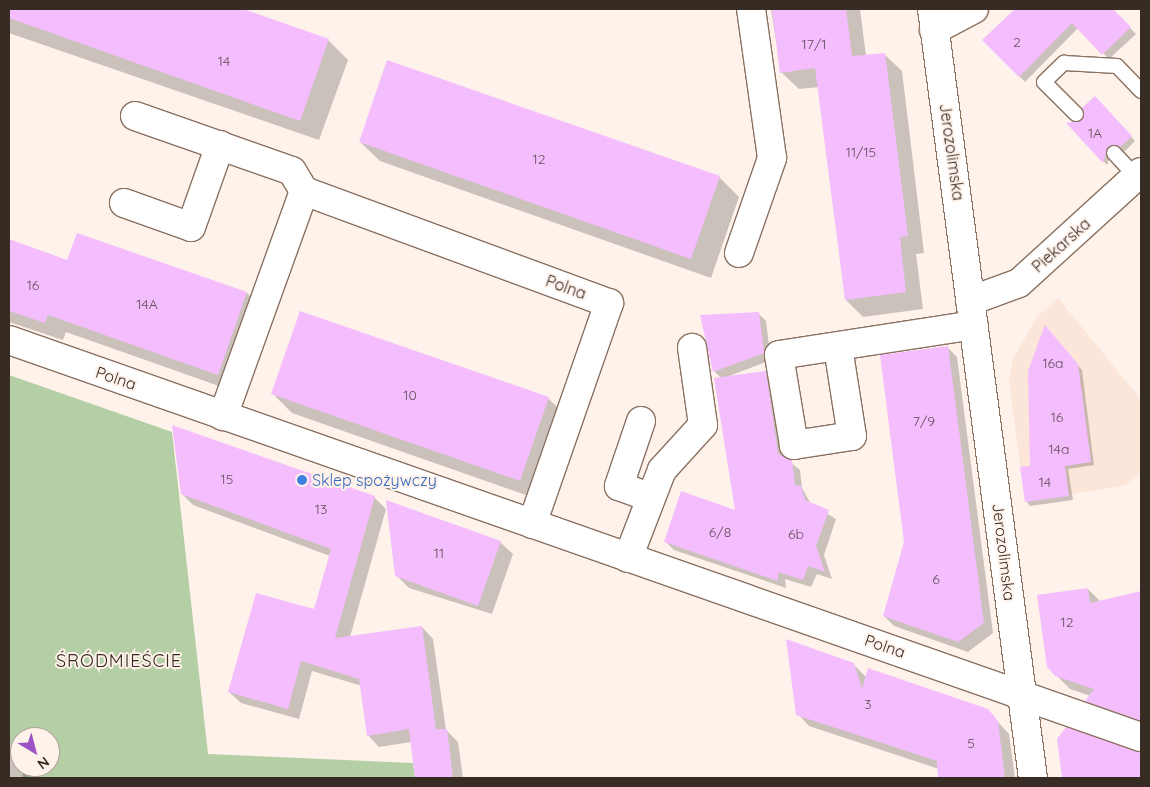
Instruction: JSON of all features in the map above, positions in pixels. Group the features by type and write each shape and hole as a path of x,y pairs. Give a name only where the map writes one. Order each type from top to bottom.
{"street":[{"path":"739,253 772,158 751,9"},
{"path":"933,19 974,9"},
{"name":"Jerozolimska","path":"933,19 1033,778"},
{"path":"136,116 292,171 304,191 223,416"},
{"path":"124,203 191,227 220,145"},
{"name":"Piekarska","path":"972,313 1020,283 1138,174"},
{"name":"Polna","path":"304,191 609,303 532,524"},
{"path":"838,347 972,313"},
{"name":"Polna","path":"9,340 1141,737"},
{"path":"628,558 662,470 703,426 692,348"},
{"path":"641,421 619,486 650,497"}],"lane":[{"path":"1076,114 1044,82 1064,63 1117,66 1141,91"},
{"path":"1114,154 1138,174"}],"shaded area":[{"path":"1058,298 1141,400 1141,472 1126,485 1025,502 1009,380 1013,359 1037,317"}],"green space":[{"path":"9,375 172,432 208,754 413,763 415,778 23,778 60,777 60,727 10,727 9,746"}],"building":[{"path":"9,9 243,9 329,39 300,121 9,18"},
{"path":"772,9 846,9 852,56 885,53 908,236 900,237 906,292 845,300 815,68 780,73"},
{"path":"1015,9 1113,9 1131,27 1102,55 1072,23 1019,77 982,40"},
{"path":"387,60 720,176 691,259 359,142"},
{"path":"1095,96 1132,136 1120,147 1108,147 1103,163 1066,123 1082,120 1082,108"},
{"path":"77,233 247,292 218,375 48,315 45,323 9,311 9,239 67,260"},
{"path":"300,311 549,397 520,481 271,394"},
{"path":"759,312 764,353 713,372 700,315"},
{"path":"1045,325 1078,364 1091,462 1065,466 1069,496 1025,502 1020,467 1030,466 1028,371"},
{"path":"948,346 984,623 958,642 883,616 904,542 880,355"},
{"path":"766,371 778,454 792,460 795,485 801,486 805,500 829,510 816,546 825,572 808,566 803,580 778,572 778,581 664,542 681,491 735,510 714,378"},
{"path":"172,425 375,496 335,638 422,626 436,729 447,729 453,778 415,778 409,729 367,736 359,679 301,661 288,709 228,692 256,593 314,609 331,549 181,494"},
{"path":"386,500 501,541 478,606 395,576"},
{"path":"1088,588 1090,603 1141,591 1141,721 1085,701 1094,689 1055,676 1047,667 1037,595"},
{"path":"786,639 854,663 862,689 868,668 988,709 998,721 1005,778 938,778 937,761 796,715"},
{"path":"1066,727 1141,752 1141,778 1062,778 1057,739"}],"place":[{"name":"Sklep spożywczy","path":"302,480"}],"district":[{"name":"ŚRÓDMIEŚCIE","path":"119,661"}]}
